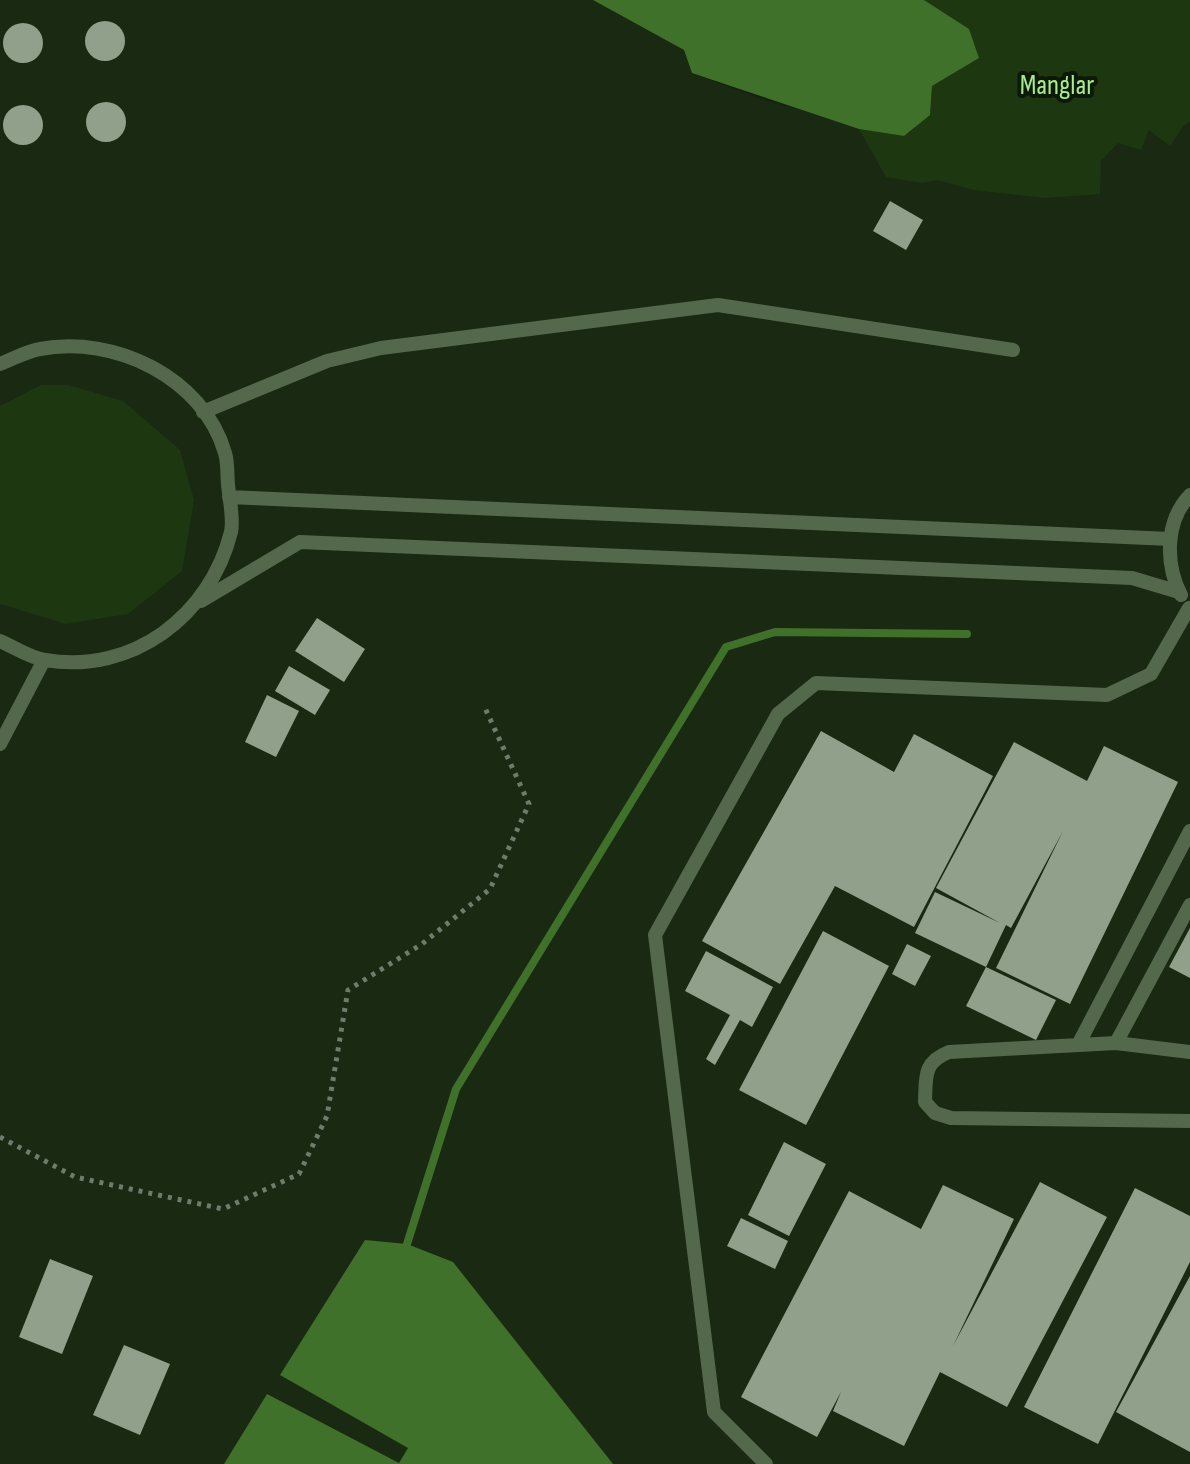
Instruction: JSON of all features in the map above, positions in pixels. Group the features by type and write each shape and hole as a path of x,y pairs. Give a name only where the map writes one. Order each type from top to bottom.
{"lane":[{"path":"203,412 327,361 381,348 718,305 1013,350"},
{"path":"0,364 39,349 91,346 143,361 186,392 203,412 225,453 232,530 201,601"},
{"path":"766,1464 714,1412 655,935 778,714 816,683 1107,695 1151,674 1190,608 1179,592 1171,571 1170,539 1177,516 1190,495"},
{"path":"229,497 1170,539"},
{"path":"0,641 44,660 102,661 157,640 201,601 300,542 1132,578 1179,592"},
{"path":"0,744 44,660"},
{"path":"1079,1043 1190,831"},
{"path":"1116,1043 1190,905"},
{"path":"1190,1052 1116,1043 1079,1043 949,1052 934,1058 926,1068 925,1102 935,1113 951,1118 1190,1121"}],"path":[{"path":"0,1137 75,1177 223,1209 299,1174 327,1116 348,990 422,944 490,889 529,804 485,708"}],"shaded area":[{"path":"0,0 593,0 684,50 692,73 770,102 817,113 969,29 924,0 1190,0 1190,1464 0,1464"},
{"path":"593,0 924,0 969,29 979,58 932,86 930,115 904,136 859,129 692,73 684,50"},
{"path":"365,1240 407,1244 453,1262 613,1464 224,1464 267,1394 399,1463 408,1448 280,1375"}],"green space":[{"name":"Manglar","path":"924,0 1190,0 1190,122 1184,125 1170,146 1149,130 1141,150 1118,143 1101,161 1100,194 1046,198 973,190 938,180 922,183 886,177 859,129 904,136 930,115 932,86 979,58 969,29"},
{"path":"41,385 68,385 123,401 180,450 194,500 182,571 128,614 66,624 0,604 0,406"}],"building":[{"path":"105,21 119,27 125,41 119,55 105,61 91,55 85,41 91,27"},
{"path":"23,23 37,29 43,43 37,57 23,63 9,57 3,43 9,29"},
{"path":"106,102 120,108 126,122 120,136 106,142 92,136 86,122 92,108"},
{"path":"23,105 37,111 43,125 37,139 23,145 9,139 3,125 9,111"},
{"path":"890,201 923,220 906,250 873,231"},
{"path":"317,618 365,649 344,682 295,651"},
{"path":"289,666 330,690 315,715 275,691"},
{"path":"267,695 299,711 276,757 245,742"},
{"path":"821,731 894,772 914,734 993,776 914,927 835,886 780,984 702,941"},
{"path":"1014,742 1087,781 1104,746 1178,782 1070,1004 996,968 1063,831 1011,928 1006,925 986,967 915,933 935,892 1000,923 936,888"},
{"path":"1190,928 1190,978 1169,967"},
{"path":"823,931 889,966 806,1125 739,1090"},
{"path":"907,944 931,956 915,986 892,974"},
{"path":"706,951 773,987 752,1027 740,1020 715,1065 706,1059 730,1015 685,991"},
{"path":"986,967 1056,1000 1036,1040 966,1006"},
{"path":"784,1142 826,1164 789,1236 748,1215"},
{"path":"1040,1182 1107,1217 1007,1407 940,1372 904,1446 833,1411 841,1392 817,1437 741,1397 849,1191 921,1229 943,1185 1014,1219 953,1346"},
{"path":"1135,1188 1190,1216 1190,1262 1098,1444 1024,1407"},
{"path":"741,1218 788,1241 775,1269 727,1246"},
{"path":"50,1259 93,1276 62,1354 19,1337"},
{"path":"1190,1276 1190,1452 1116,1412"},
{"path":"124,1345 170,1364 140,1435 93,1415"}],"waterway":[{"path":"407,1244 456,1089 726,647 775,632 967,634"}]}
